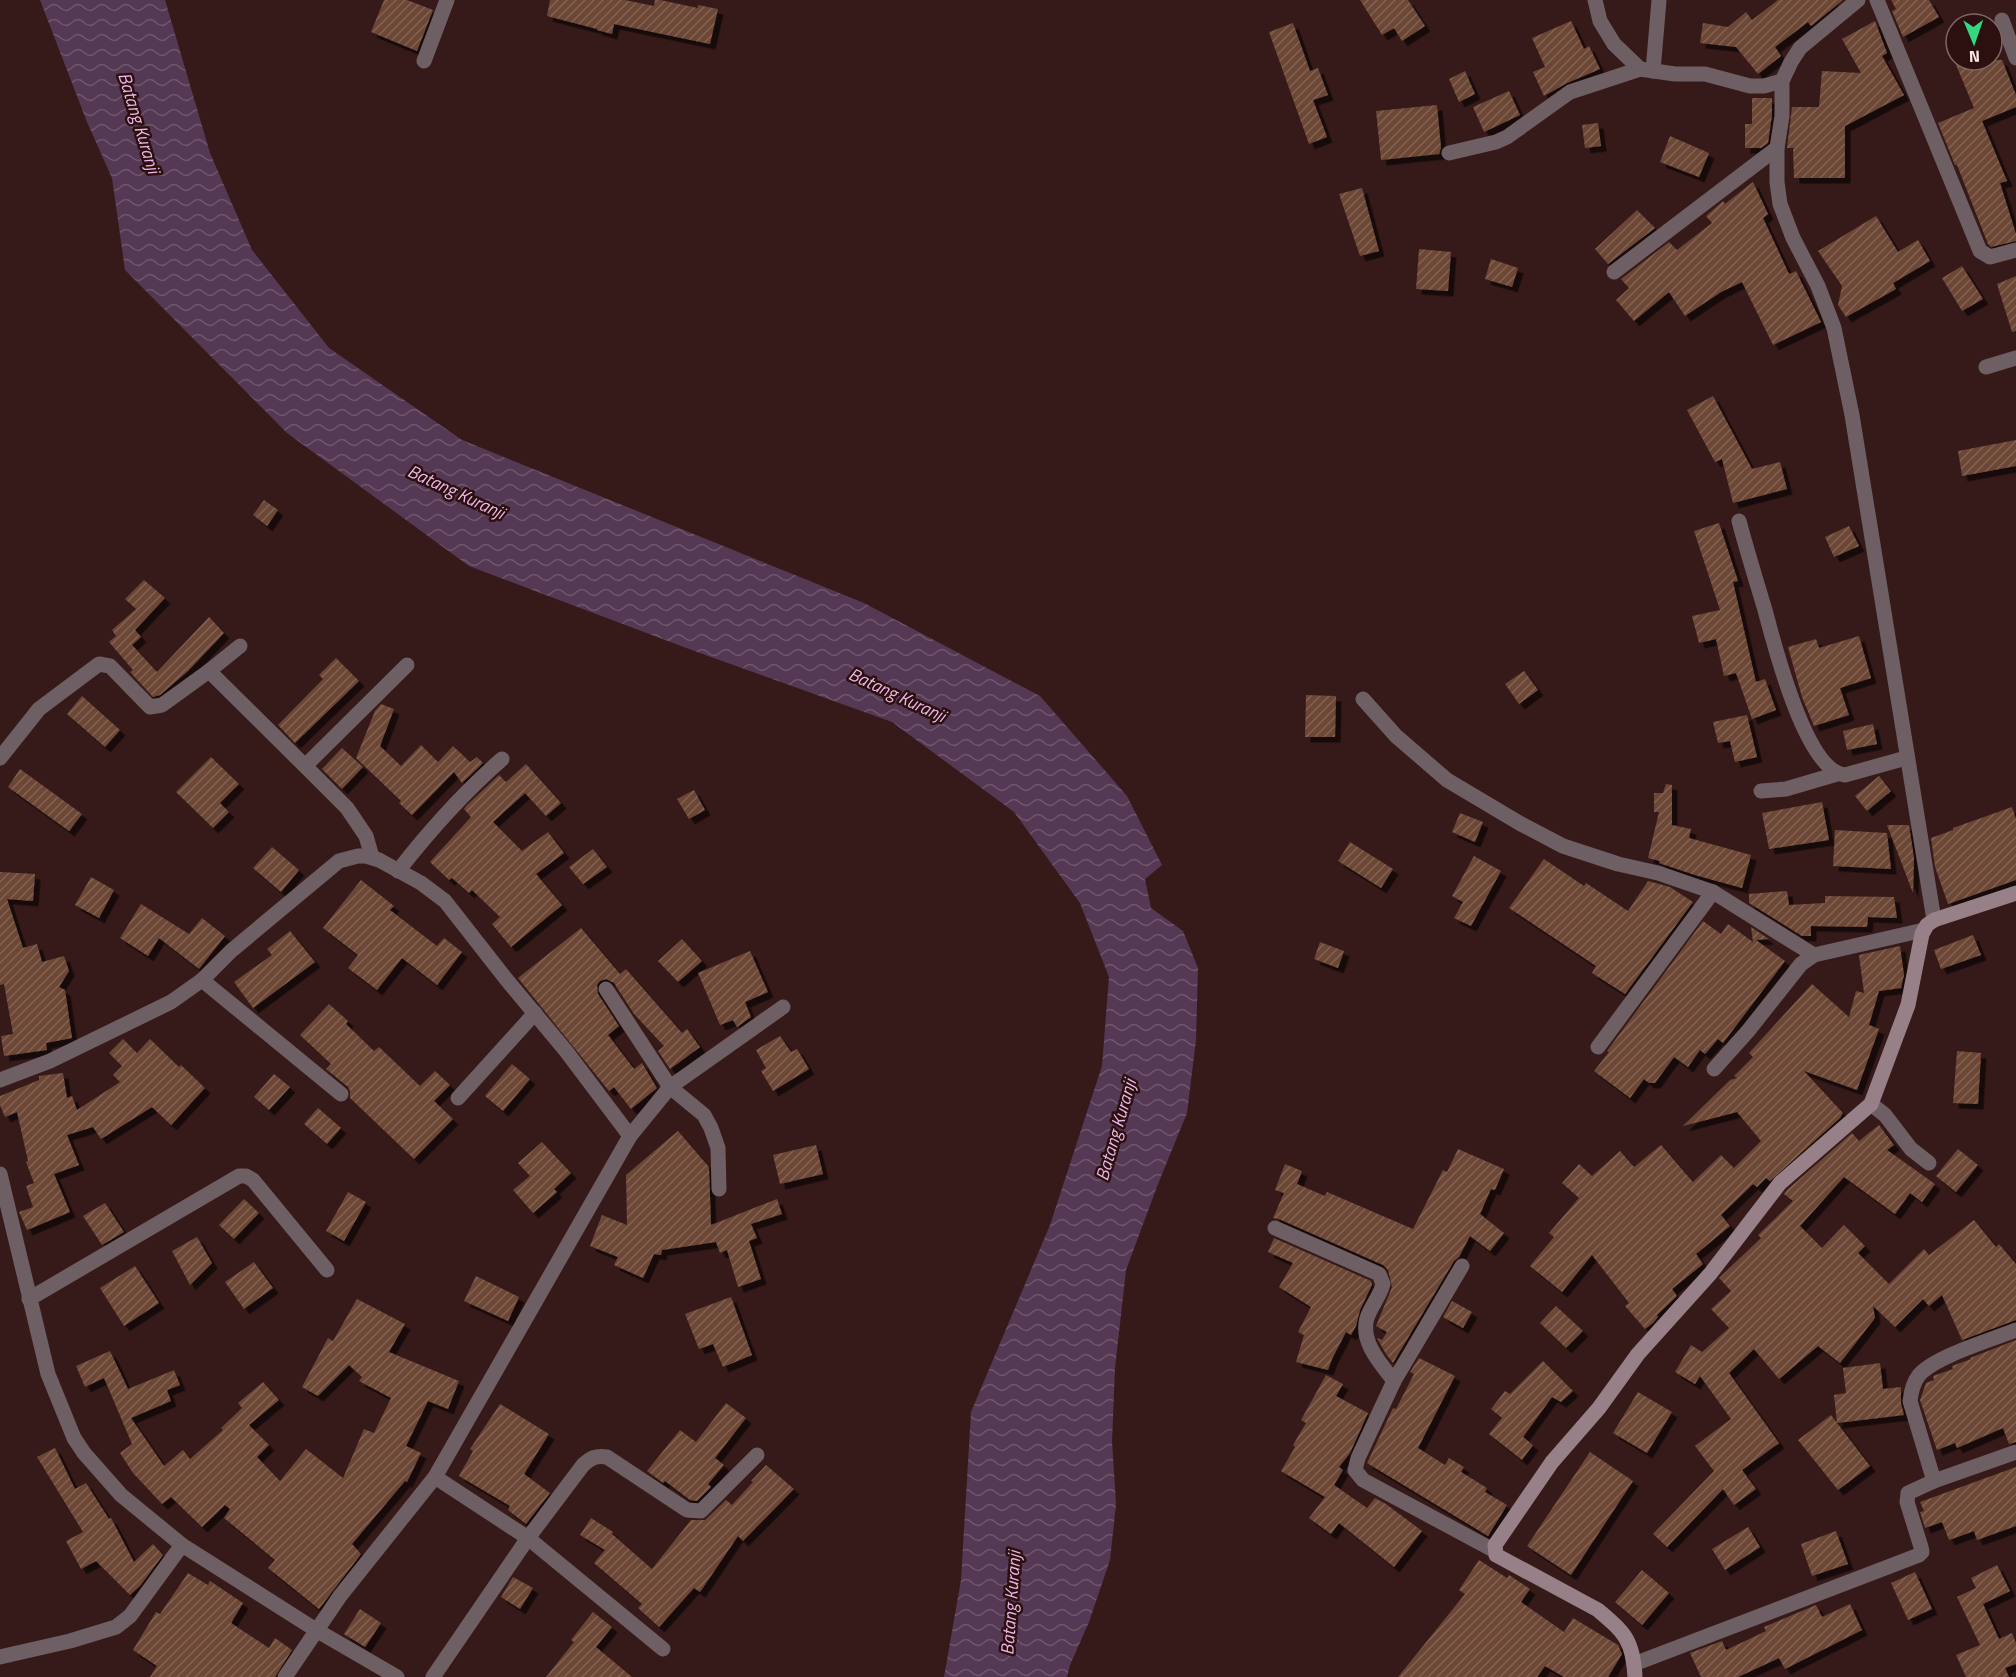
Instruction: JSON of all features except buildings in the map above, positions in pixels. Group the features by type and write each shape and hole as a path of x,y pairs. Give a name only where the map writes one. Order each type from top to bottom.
{"street":[{"path":"424,61 447,0"},
{"path":"1595,0 1600,21 1614,44 1647,70"},
{"path":"1647,70 1659,0"},
{"path":"1498,1555 1495,1545 1552,1462 1599,1408 1638,1354 1710,1274 1780,1183 1871,1104 1908,1005 1929,925 1906,758 1852,415 1834,328 1818,286 1793,238 1780,204 1777,148 1782,116 1782,81 1800,48 1858,0"},
{"path":"1877,0 1980,251 1990,257 2016,250"},
{"path":"2004,25 2016,58"},
{"path":"1449,153 1496,142 1507,137 1570,92 1647,70 1675,74 1705,74 1750,86 1764,86 1782,81"},
{"path":"1614,272 1777,148"},
{"path":"1986,368 2016,358"},
{"path":"1738,521 1780,671 1794,701 1800,721 1829,768 1837,774"},
{"path":"0,758 39,709 99,664 110,666 150,707 162,705 240,646"},
{"path":"305,766 407,665"},
{"path":"209,671 347,808 366,836 372,857"},
{"path":"1364,699 1396,736 1447,780 1521,824 1563,846 1618,864 1658,873 1713,892 1814,955"},
{"path":"1761,791 1786,789 1906,758"},
{"path":"399,871 423,839 469,788 502,759"},
{"path":"0,1080 50,1061 171,1002 202,980 231,951 339,861 358,856 372,857 421,883 445,902 566,1051 630,1136"},
{"path":"1598,1047 1713,892"},
{"path":"1714,1069 1748,1031 1801,964 1814,955 1929,925 2016,893"},
{"path":"202,980 341,1094"},
{"path":"606,989 670,1087 704,1115 718,1148 719,1190"},
{"path":"285,1677 340,1596 435,1477 630,1136 670,1087 783,1007"},
{"path":"458,1098 535,1013"},
{"path":"1871,1104 1885,1115 1911,1149 1929,1163"},
{"path":"0,1174 48,1374 74,1438 84,1453 121,1495 182,1545 316,1630 397,1677"},
{"path":"29,1299 239,1176 246,1176 253,1180 327,1270"},
{"path":"1275,1228 1379,1274 1383,1284 1367,1319 1366,1338 1378,1360 1394,1381"},
{"path":"1462,1266 1394,1381 1358,1458 1355,1470 1363,1480 1598,1610 1624,1634 1632,1647 1635,1670 1919,1555 1922,1547 1907,1497 1913,1489 2016,1452"},
{"path":"1934,1481 1910,1401 1917,1378 1935,1363 2016,1330"},
{"path":"433,1677 528,1538 590,1458 598,1456 607,1458 687,1510 696,1512 701,1510 757,1455"},
{"path":"435,1477 528,1538 663,1649"},
{"path":"0,1657 70,1641 116,1627 130,1616 182,1545"}],"water":[{"name":"Batang Kuranji","path":"40,0 165,0 210,153 252,250 329,348 462,440 864,603 1040,696 1127,796 1162,865 1145,879 1151,908 1183,931 1198,968 1196,1040 1187,1113 1126,1270 1115,1368 1112,1441 1116,1504 1110,1560 1067,1677 944,1677 961,1580 971,1412 1050,1225 1102,1066 1109,977 1080,903 1014,812 892,722 469,566 287,433 125,270 112,178 87,122"}]}
